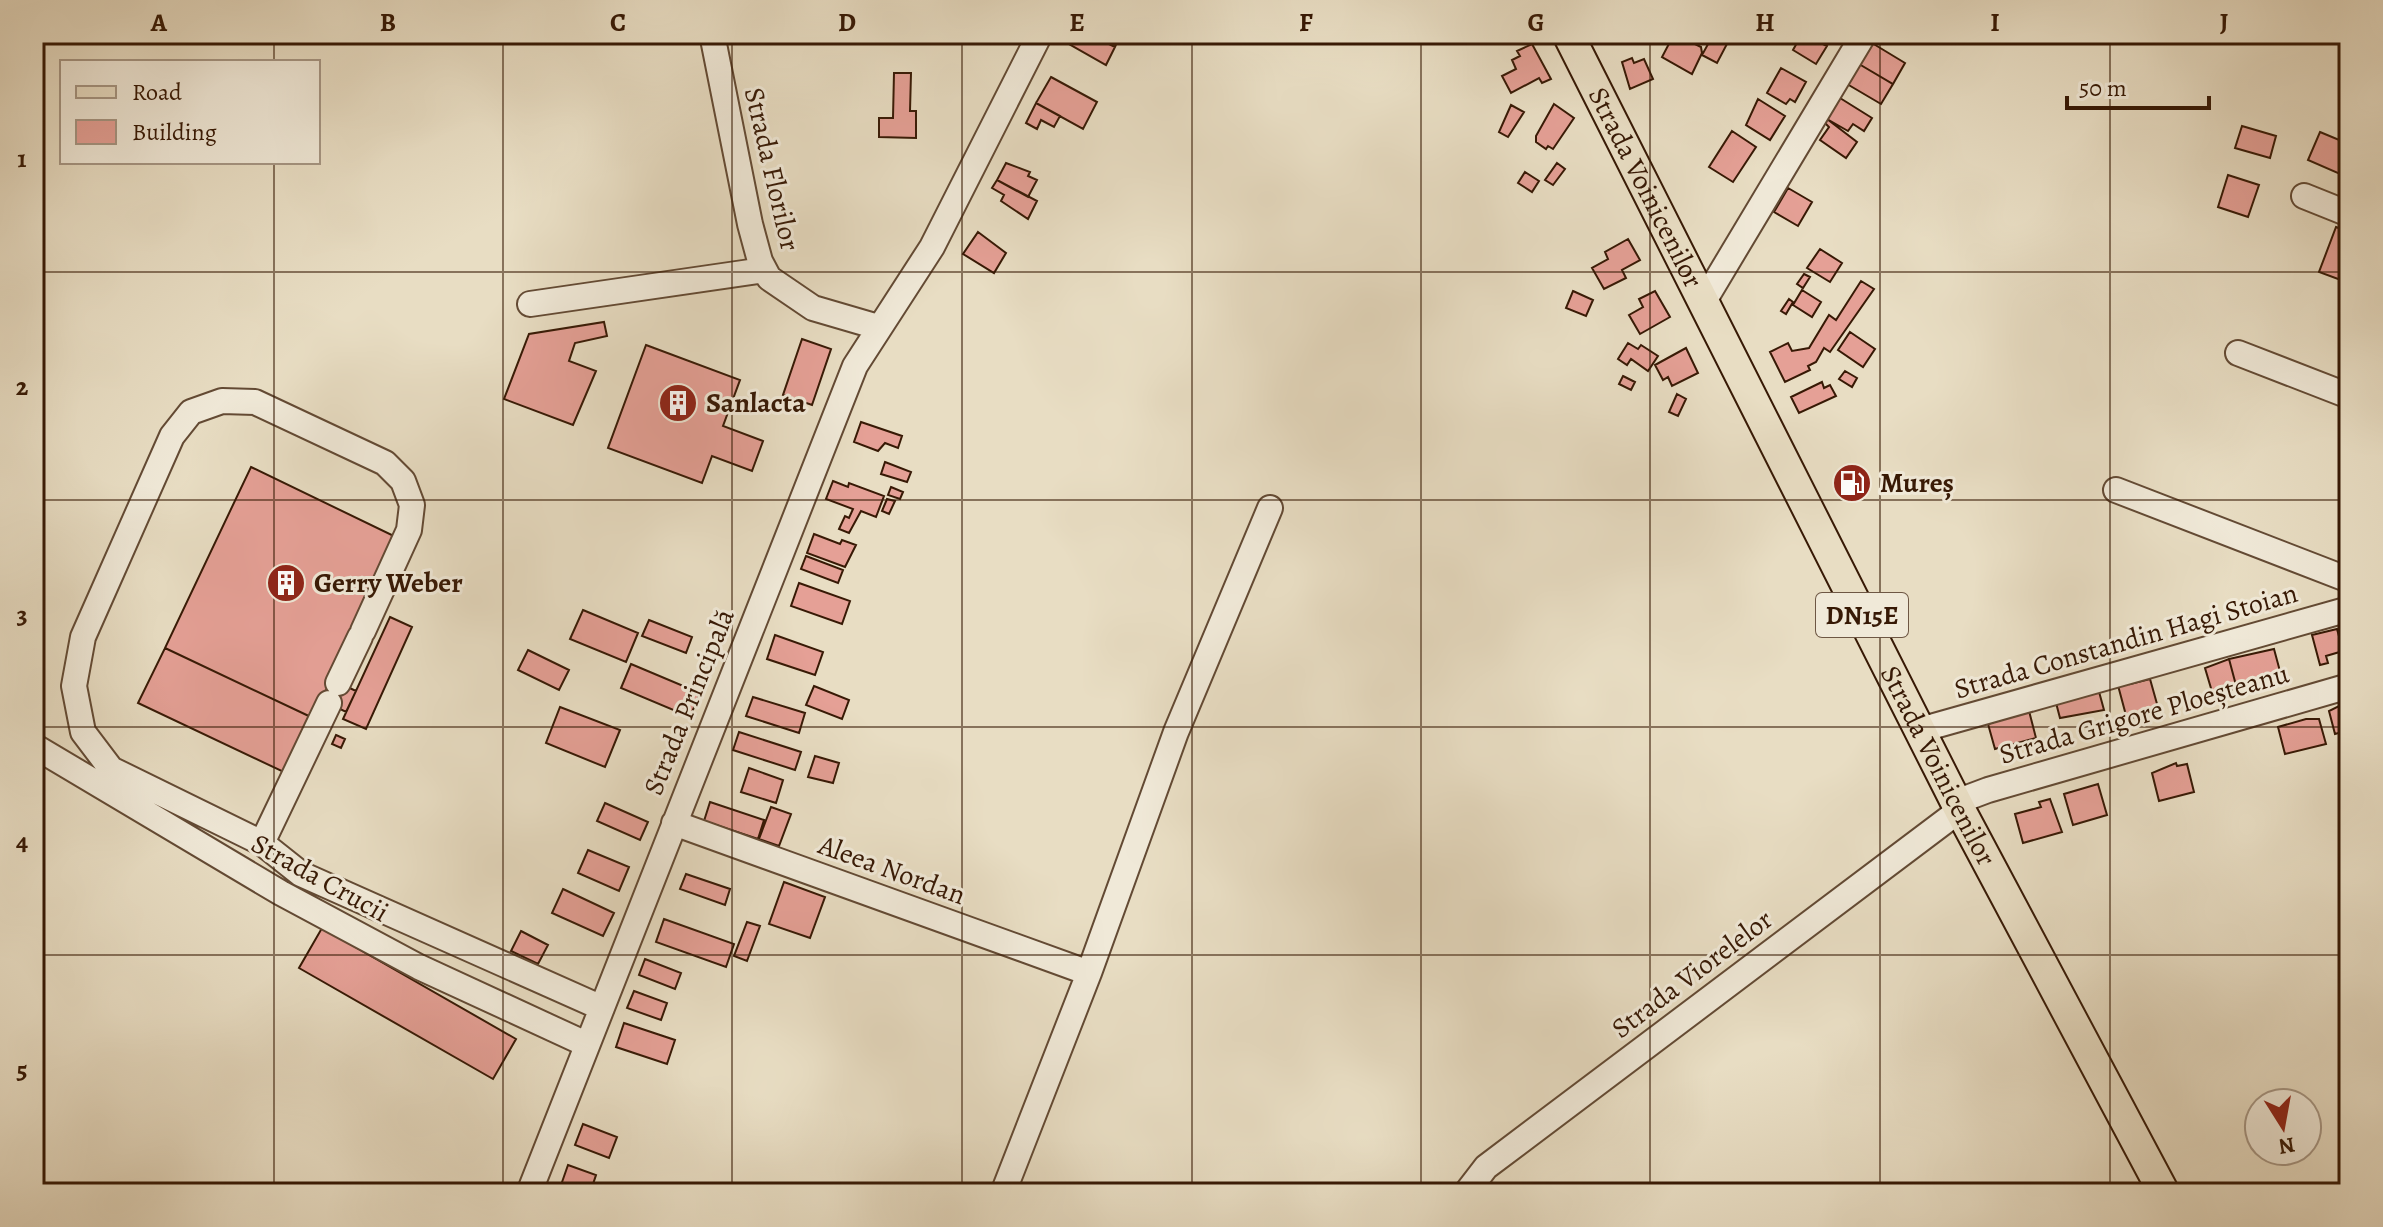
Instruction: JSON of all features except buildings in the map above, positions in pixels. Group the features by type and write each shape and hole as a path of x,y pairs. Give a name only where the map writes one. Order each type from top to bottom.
{"main road":[{"name":"Strada Voinicenilor","path":"1568,34 1958,806 2164,1193"}],"street":[{"name":"Strada Florilor","path":"712,34 750,224 764,270 778,287 813,308 878,327"},
{"name":"Strada Principală","path":"529,1193 855,366 932,247 1040,34"},
{"path":"1704,301 1864,34"},
{"path":"2304,196 2349,214"},
{"name":"Strada Florilor","path":"530,304 764,270"},
{"path":"2238,353 2349,396"},
{"path":"262,843 409,530 412,505 403,481 385,463 255,402 222,401 191,412 172,436 83,637 74,686 83,732 111,769 262,843 301,874 602,1008"},
{"name":"Strada Constandin Hagi Stoian","path":"2116,490 2349,580"},
{"path":"1003,1193 1089,973 1176,732 1270,508"},
{"name":"Strada Constandin Hagi Stoian","path":"1920,730 2349,609"},
{"name":"Strada Grigore Ploeșteanu","path":"1958,806 1988,790 2349,686"},
{"name":"Strada Crucii","path":"34,746 281,893 419,967 586,1044"},
{"name":"Strada Viorelelor","path":"1466,1193 1486,1167 1958,806"},
{"name":"Aleea Nordan","path":"674,823 1089,973"}],"place":[{"name":"Sanlacta","path":"678,403"},
{"name":"Mureș","path":"1852,483"},
{"name":"Gerry Weber","path":"286,583"}]}
